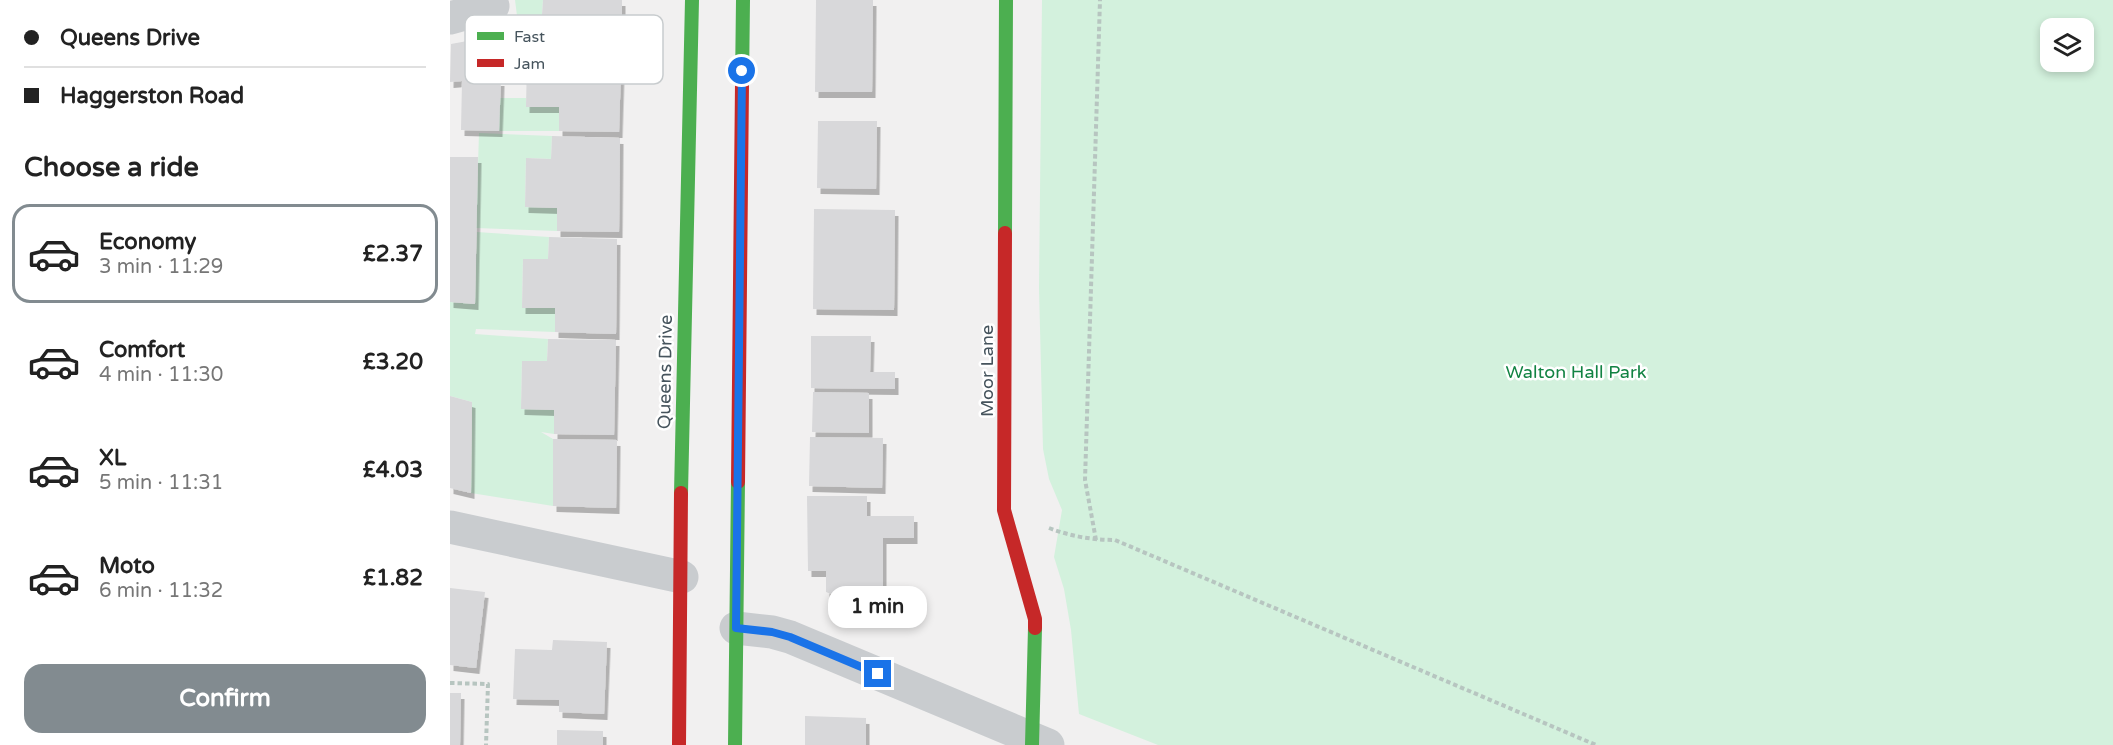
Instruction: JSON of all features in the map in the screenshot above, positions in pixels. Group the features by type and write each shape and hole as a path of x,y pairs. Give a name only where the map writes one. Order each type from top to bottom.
{"main road":[{"name":"Queens Drive","path":"679,745 682,422 692,0"},
{"path":"735,745 743,0"},
{"name":"Moor Lane","path":"1006,0 1004,510 1035,619 1037,743"}],"street":[{"path":"450,18 494,6"},
{"path":"450,527 682,578"},
{"path":"736,628 772,632 790,637 1037,743"}],"path":[{"path":"1096,540 1085,480 1100,0"},
{"path":"1004,510 1063,533 1096,540 1115,540 1596,745"},
{"path":"450,683 488,684 486,745"}],"green space":[{"path":"515,0 543,0 542,15 517,15"},
{"name":"Walton Hall Park","path":"1042,0 2113,0 2113,745 1158,745 1079,714 1071,630 1064,589 1054,557 1062,510 1049,479 1043,449 1039,288"},
{"path":"499,98 526,98 526,107 559,107 559,131 499,131"},
{"path":"479,133 552,136 551,159 526,158 525,207 557,208 557,231 476,228"},
{"path":"477,232 549,237 548,259 523,259 522,307 555,308 555,332 476,329 475,334 548,339 547,361 522,361 521,409 554,410 554,434 541,432 553,439 553,506 471,493 472,402 450,396 450,302 475,304"}],"building":[{"path":"543,0 622,0 622,15 542,15"},
{"path":"816,0 873,0 872,92 815,92"},
{"path":"465,41 465,84 501,84 499,131 461,130 462,81 450,82 451,44"},
{"path":"526,84 621,84 619,132 559,131 559,107 526,107"},
{"path":"818,121 877,121 876,189 817,188"},
{"path":"552,136 620,138 619,232 557,231 557,208 525,207 526,158 551,159"},
{"path":"450,157 478,157 475,304 450,302"},
{"path":"814,209 895,210 894,310 813,309"},
{"path":"549,237 617,239 616,334 555,332 555,308 522,308 523,259 548,259"},
{"path":"811,336 871,336 870,372 895,372 895,389 811,388"},
{"path":"548,339 616,340 614,435 554,434 554,410 521,409 522,361 547,361"},
{"path":"813,392 869,393 869,433 812,432"},
{"path":"450,396 472,402 471,493 450,488"},
{"path":"810,437 883,438 882,488 809,486"},
{"path":"553,439 617,440 616,508 553,506"},
{"path":"807,496 867,496 867,516 914,516 914,538 883,538 883,614 826,592 826,571 808,571"},
{"path":"450,588 485,592 476,668 450,665"},
{"path":"553,640 607,642 604,714 559,712 559,700 513,699 515,649 552,650"},
{"path":"450,693 461,693 460,745 450,745"},
{"path":"805,716 866,718 866,745 805,745"},
{"path":"557,730 603,731 603,745 557,745"}],"traffic: fast":[{"path":"681,493 692,0"},
{"path":"742,84 743,0"},
{"path":"1005,233 1006,0"},
{"path":"735,745 738,482"},
{"path":"1032,745 1035,628"}],"traffic: jam":[{"path":"738,482 742,84"},
{"path":"1005,233 1004,510 1035,619 1035,628"},
{"path":"679,745 681,493"}],"route":[{"path":"742,71 736,628 772,632 790,637 878,674"}]}
